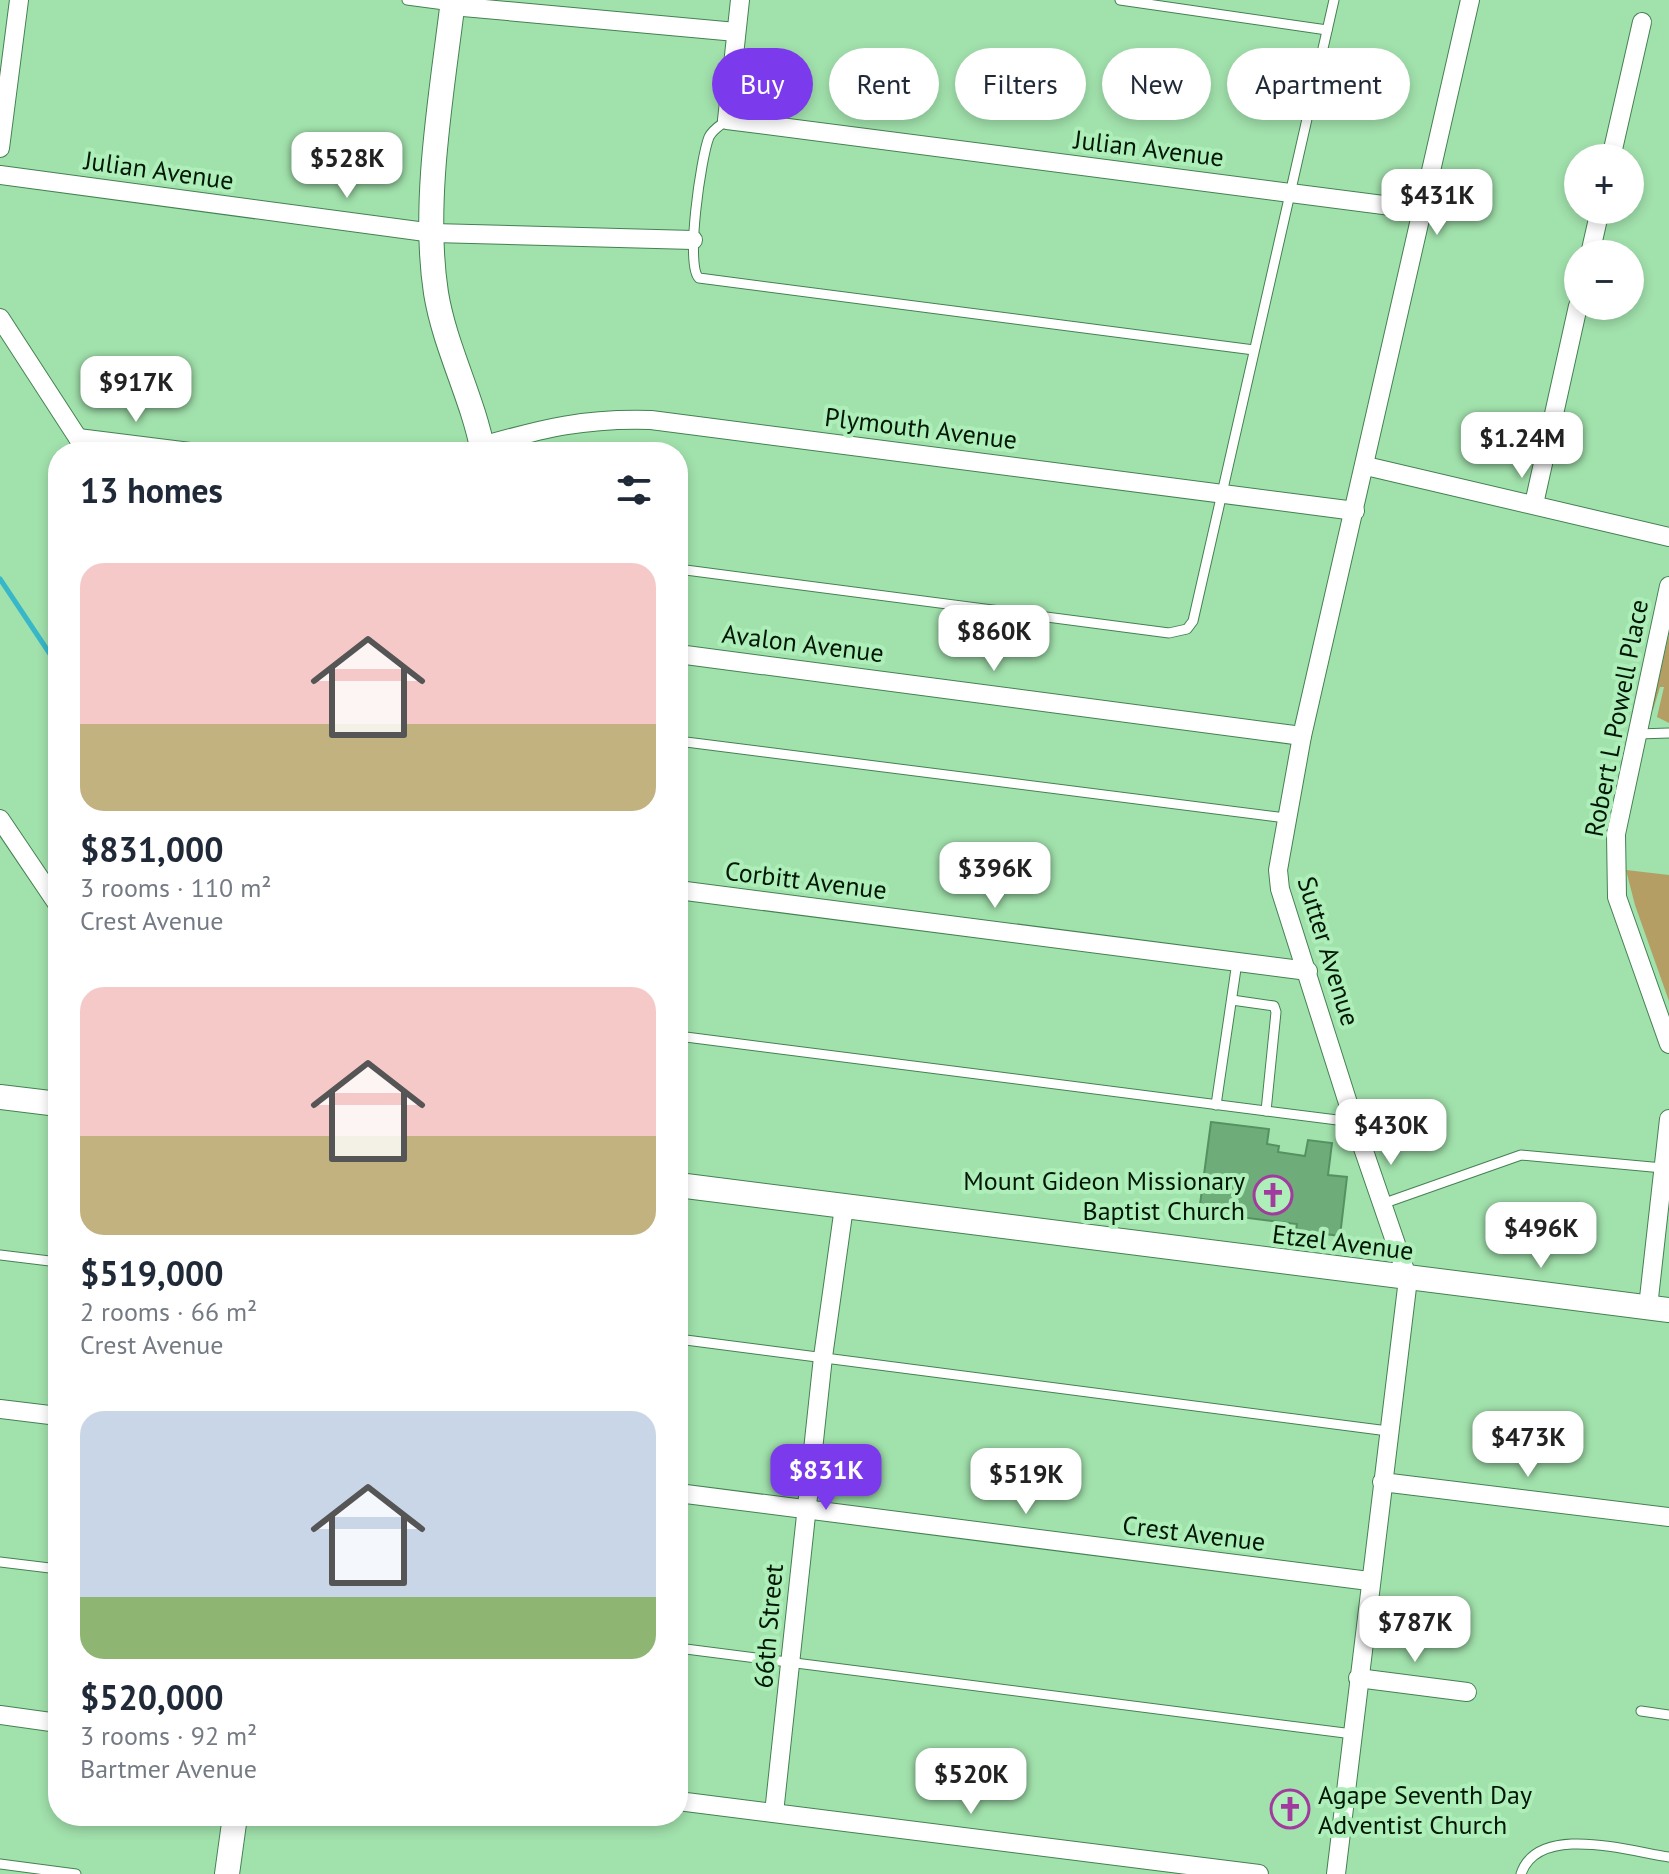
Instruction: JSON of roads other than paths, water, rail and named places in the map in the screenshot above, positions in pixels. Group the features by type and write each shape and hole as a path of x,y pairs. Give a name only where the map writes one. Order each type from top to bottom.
{"street":[{"path":"0,148 19,0"},
{"path":"734,48 740,0"},
{"name":"Sutter Avenue","path":"1336,1874 1369,1581 1408,1279 1354,1122 1279,879 1286,818 1302,736 1470,0"},
{"path":"480,442 447,340 436,292 433,233 437,130 452,3 736,32"},
{"path":"1614,144 1642,22"},
{"name":"Julian Avenue","path":"727,120 1422,210"},
{"name":"Julian Avenue","path":"0,175 433,233 693,240"},
{"path":"0,318 80,442"},
{"path":"1534,504 1575,320"},
{"name":"Plymouth Avenue","path":"503,442 558,424 600,419 651,420 1355,511"},
{"path":"1366,466 1669,537"},
{"name":"Robert L Powell Place","path":"1669,586 1634,734 1616,834 1617,897 1669,1041"},
{"name":"Avalon Avenue","path":"688,655 1302,736"},
{"path":"0,819 48,890"},
{"name":"Corbitt Avenue","path":"688,891 1308,971"},
{"path":"0,1097 48,1103"},
{"path":"1658,1308 1663,1168 1669,1119"},
{"name":"Etzel Avenue","path":"688,1186 1658,1308"},
{"name":"66th Street","path":"774,1813 792,1662 805,1508 844,1207"},
{"path":"0,1409 48,1415"},
{"path":"1382,1482 1669,1517"},
{"name":"Crest Avenue","path":"688,1494 1369,1581"},
{"path":"1358,1678 1467,1692"},
{"path":"0,1715 48,1722"},
{"path":"688,1802 1259,1874"},
{"path":"227,1874 234,1826"}],"lane":[{"path":"407,0 452,3"},
{"path":"1120,0 1327,30"},
{"path":"688,570 1179,633 1193,621 1334,0"},
{"path":"727,120 708,139 693,240 693,268 699,278 1254,350"},
{"path":"1634,734 1669,733"},
{"path":"688,742 1286,818"},
{"path":"1216,1105 1237,962"},
{"path":"1232,1000 1274,1006 1276,1012 1266,1111"},
{"path":"688,1037 1354,1122"},
{"path":"1382,1204 1521,1155 1663,1168"},
{"path":"0,1255 48,1261"},
{"path":"688,1340 1388,1431"},
{"path":"0,1562 48,1568"},
{"path":"688,1649 1353,1734"},
{"path":"1641,1711 1669,1715"},
{"path":"1521,1874 1525,1863 1540,1849 1564,1843 1669,1857"},
{"path":"0,1864 76,1874"}],"waterway":[{"path":"0,579 48,651"}],"place":[{"name":"Mount Gideon Missionary Baptist Church","path":"1273,1195"},
{"name":"Agape Seventh Day Adventist Church","path":"1290,1809"}]}
